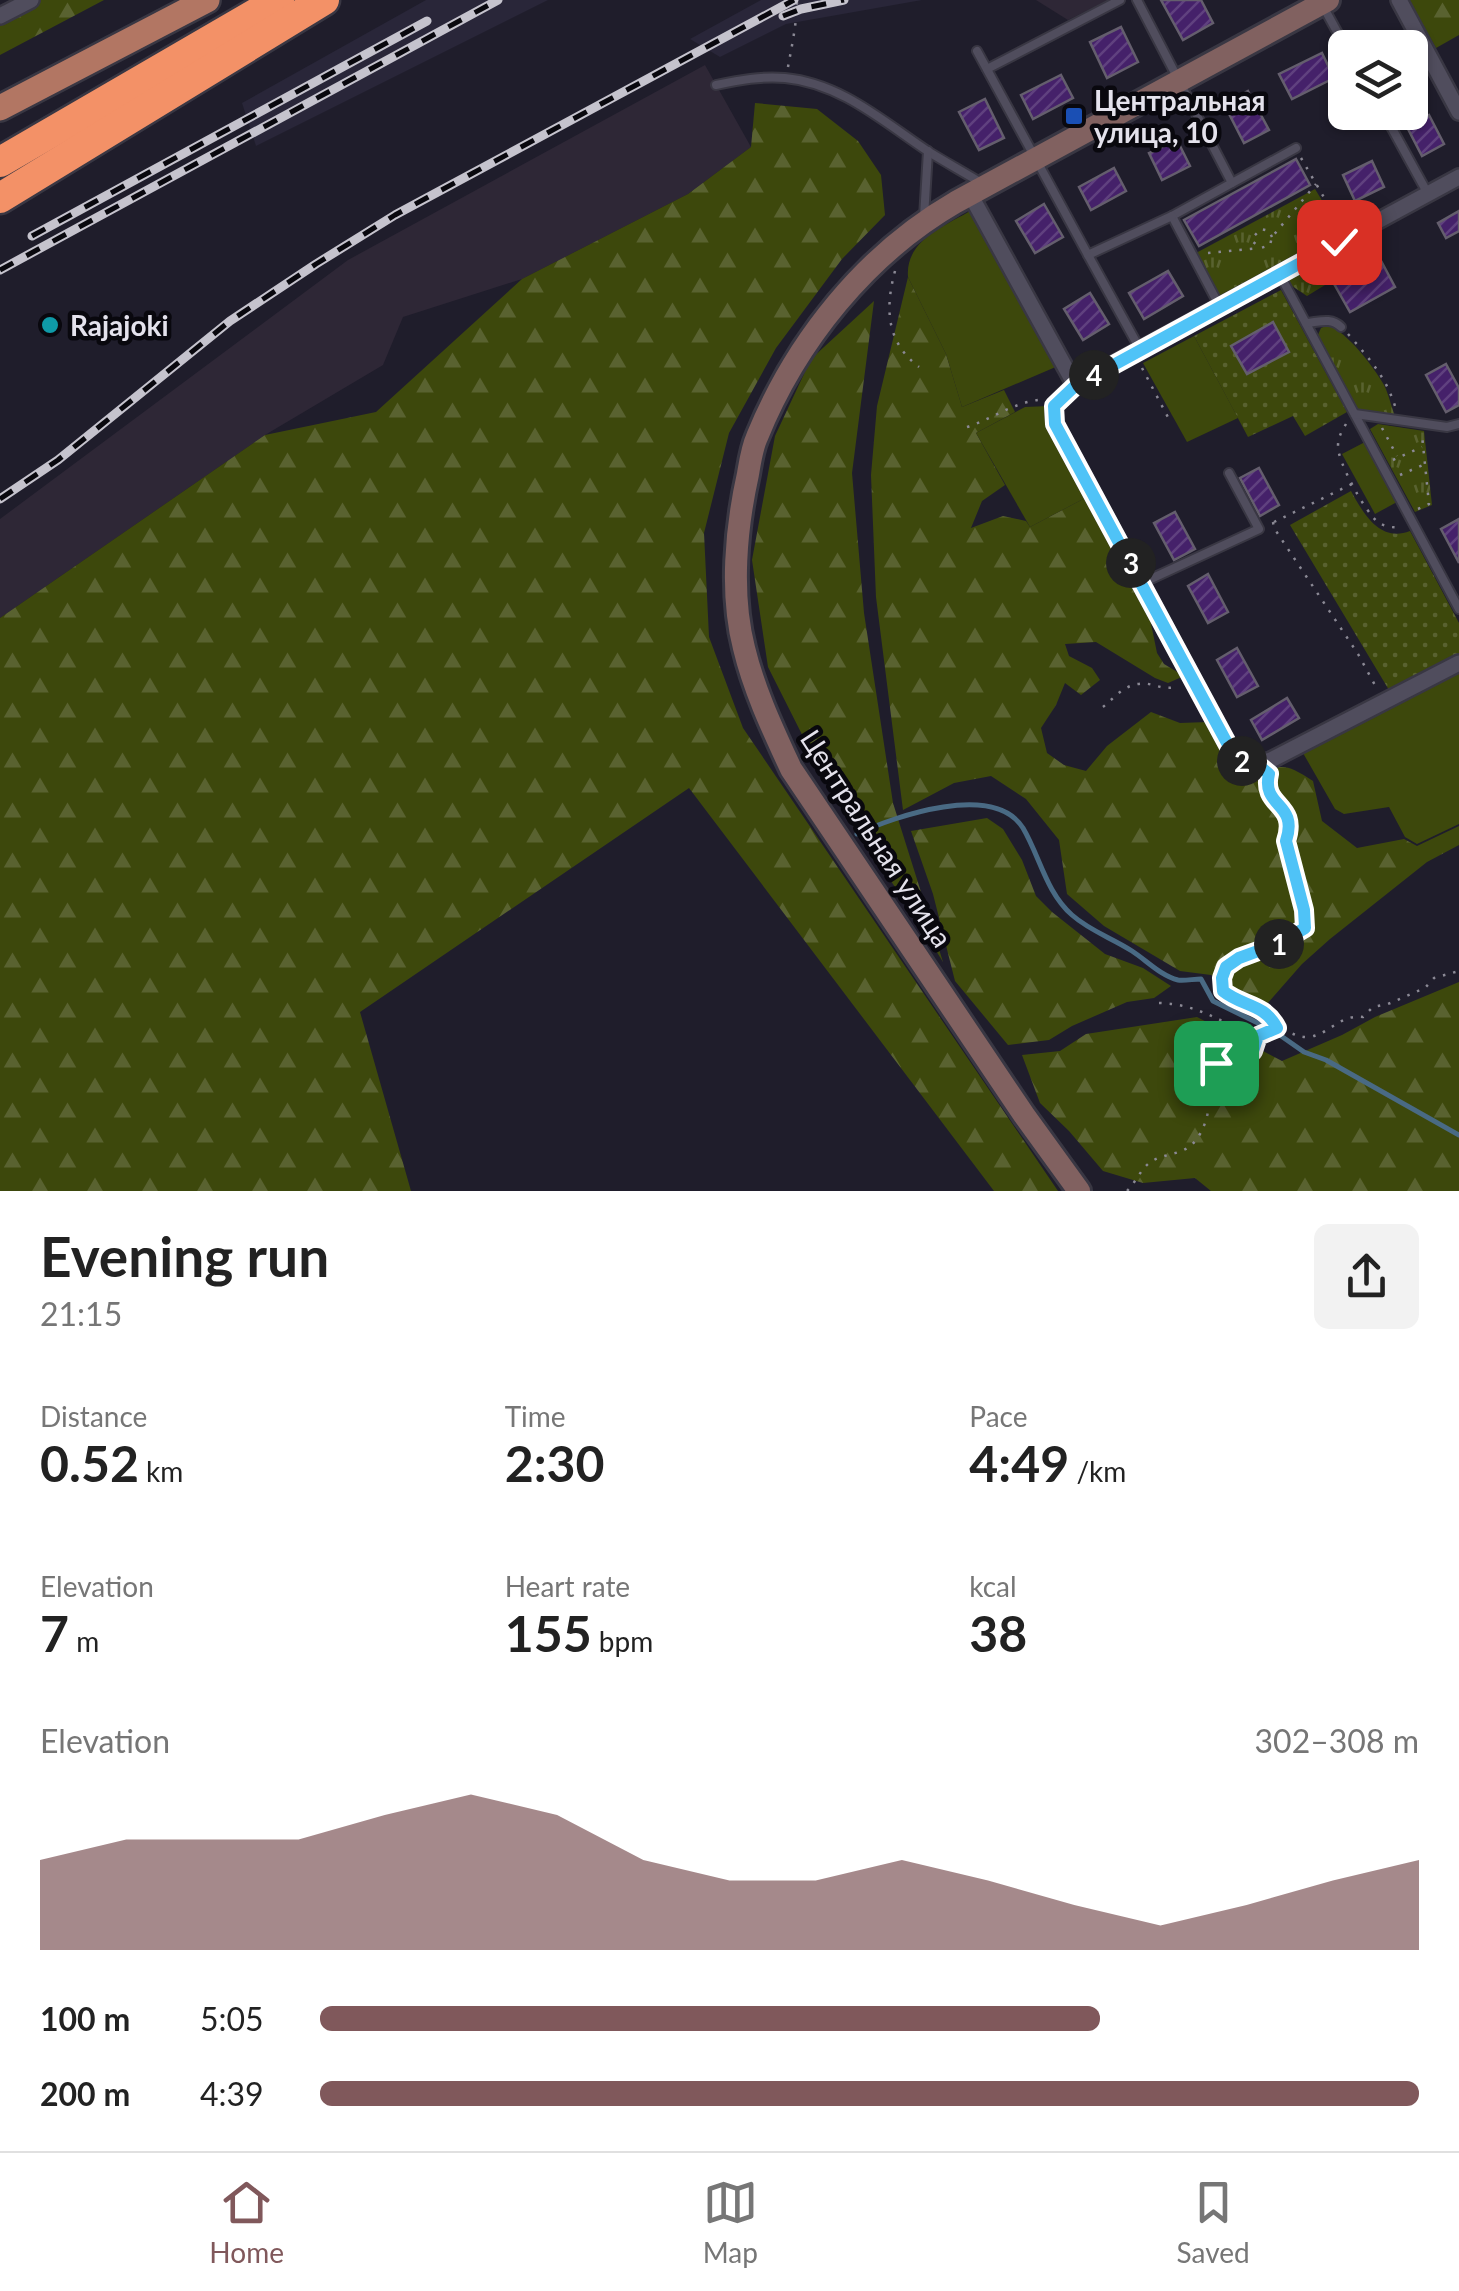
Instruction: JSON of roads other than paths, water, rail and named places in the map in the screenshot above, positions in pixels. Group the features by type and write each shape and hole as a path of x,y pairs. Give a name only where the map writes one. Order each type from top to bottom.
{"highway":[{"path":"0,162 278,0"},
{"path":"0,198 324,0"}],"main road":[{"path":"0,108 207,0"},
{"name":"Центральная улица","path":"1079,1191 791,769 765,712 743,646 735,572 741,504 755,440 786,375 860,277 904,236 924,220 1310,5"}],"street":[{"path":"0,16 31,0"},
{"path":"1399,0 1459,112"},
{"path":"1459,177 1075,386 1054,406 1055,424 1234,756 1254,765 1271,760 1459,662"},
{"path":"978,190 1075,386"}],"lane":[{"path":"987,70 1120,0"},
{"path":"1136,0 1232,184"},
{"path":"1310,5 1331,30"},
{"path":"977,51 1138,352"},
{"path":"716,85 752,78 807,82 880,117 978,190"},
{"path":"1392,130 1428,194"},
{"path":"1088,256 1172,216 1296,148"},
{"path":"924,220 928,151"},
{"path":"1172,216 1220,307"},
{"path":"1280,274 1459,610"},
{"path":"1306,323 1329,320 1342,327"},
{"path":"1354,414 1401,422 1459,424"},
{"path":"1142,583 1259,529 1229,473"}],"waterway":[{"path":"857,834 943,807 990,807 1009,814 1023,828 1056,896 1079,921 1172,978 1201,979 1213,1001 1459,1135"}],"railway":[{"path":"0,270 498,0"},
{"path":"0,499 58,460 230,321 316,264 395,215 794,0"},
{"path":"783,16 844,0"},
{"path":"32,236 427,21"}],"place":[{"name":"Центральная улица, 10","path":"1074,116"},
{"name":"Rajajoki","path":"50,325"}]}
